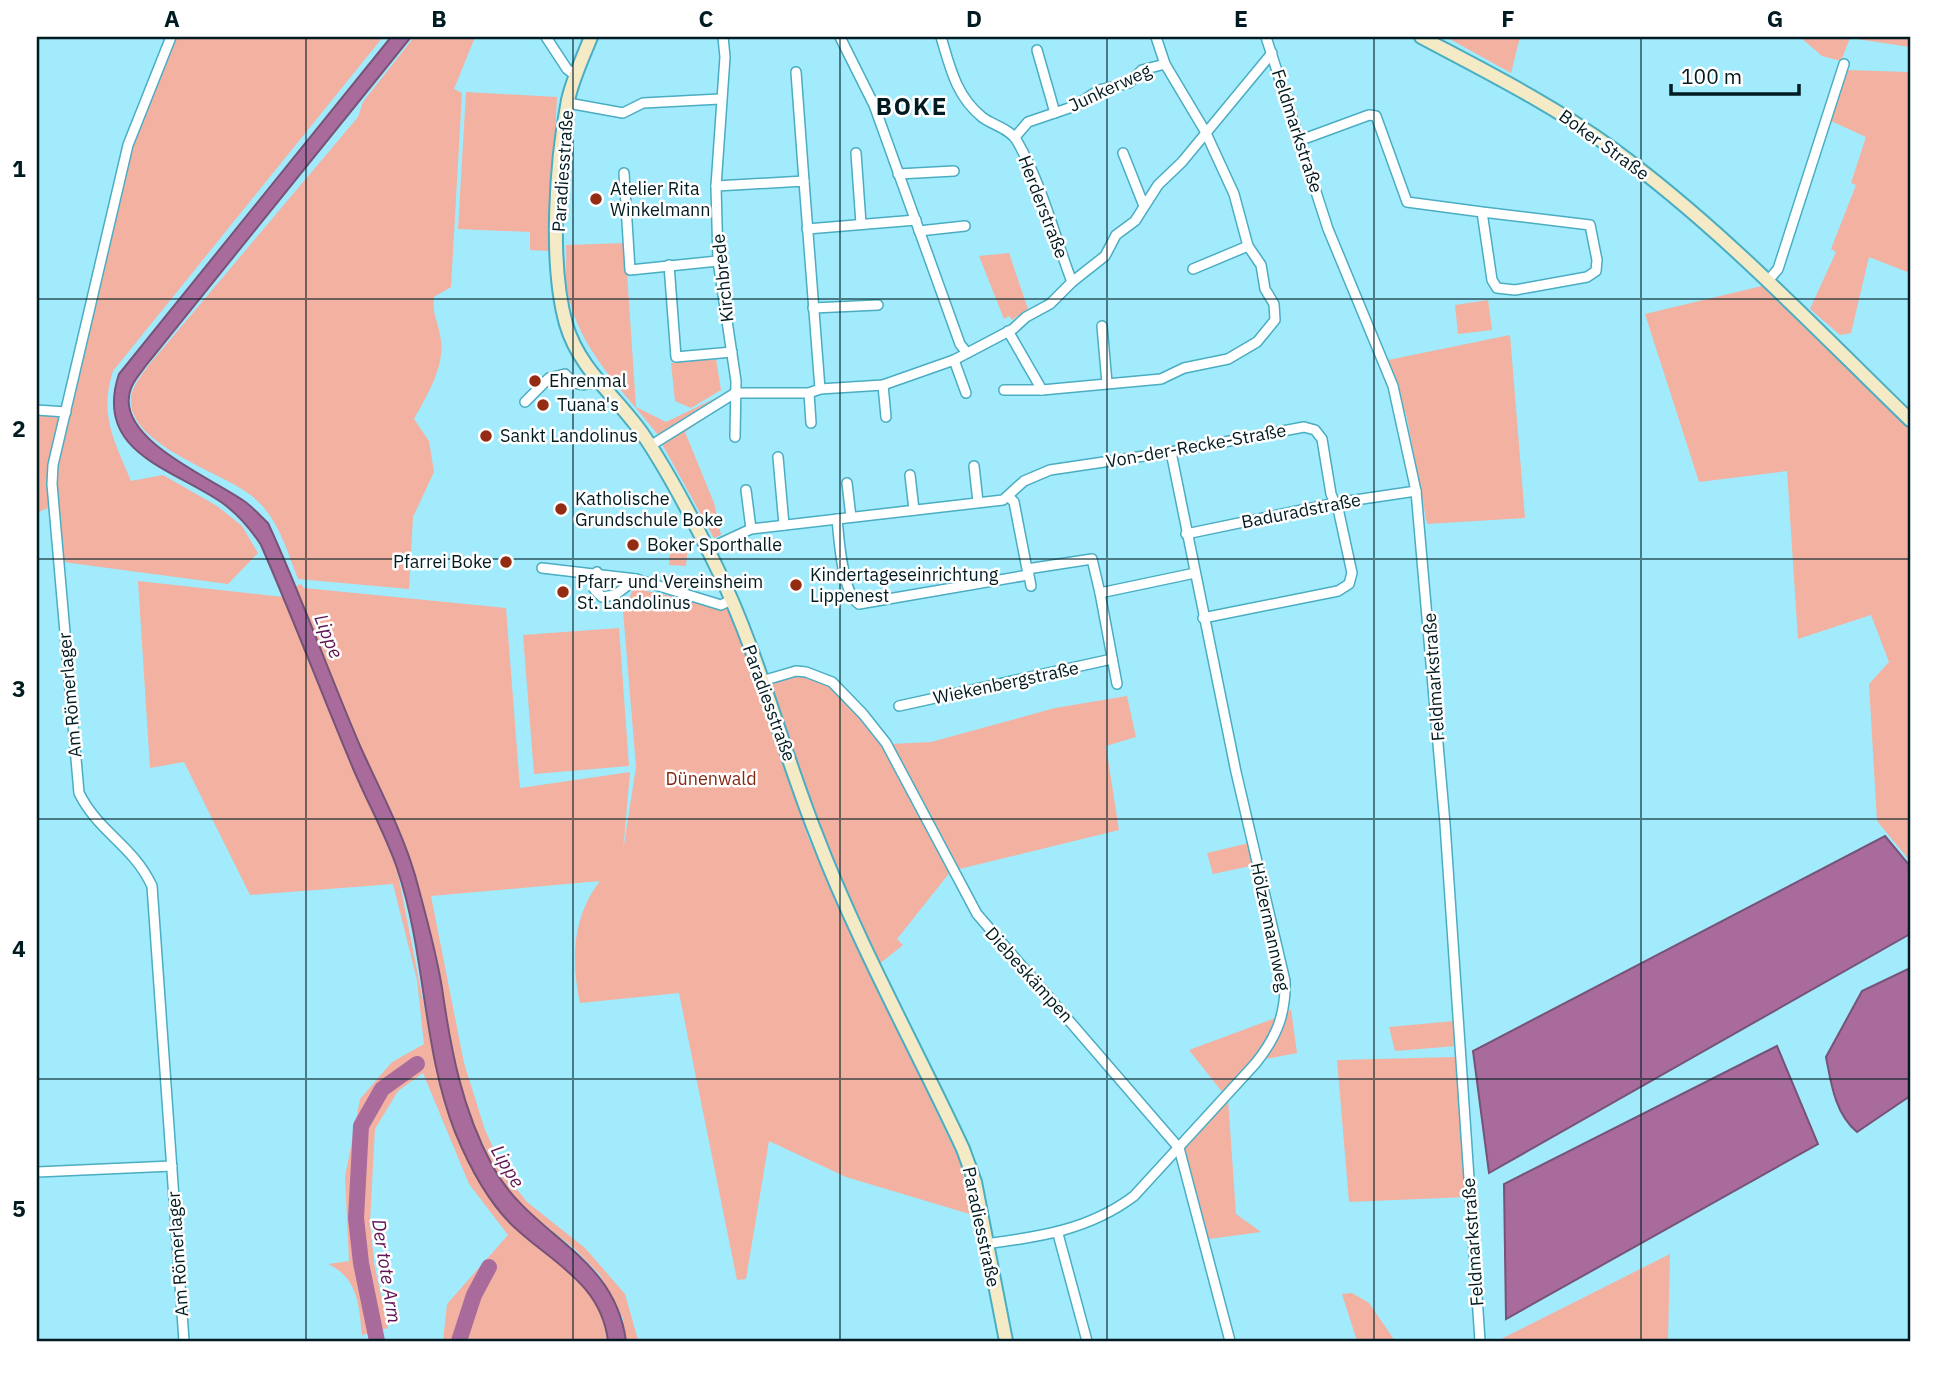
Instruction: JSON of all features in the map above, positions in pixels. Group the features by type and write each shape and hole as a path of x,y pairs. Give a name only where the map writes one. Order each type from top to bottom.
{"main road":[{"name":"Paradiesstraße","path":"591,37 568,103 558,217 559,290 570,336 584,364 650,446 708,549 731,600 816,834 851,918 963,1149 975,1182 1006,1341"},
{"name":"Boker Straße","path":"1421,37 1550,106 1611,147 1668,192 1909,417"}],"street":[{"name":"Am Römerlager","path":"171,37 128,145 52,484 79,793 98,823 142,864 152,886 184,1341"},
{"path":"547,37 567,69 576,76"},
{"name":"Kirchbrede","path":"723,37 716,186 718,261 732,352 735,437"},
{"path":"840,37 874,105 960,344 967,353"},
{"name":"Herderstraße","path":"941,37 953,79 965,101 984,118 1015,137 1036,177 1072,282"},
{"path":"1003,390 1042,390 1161,379 1184,368 1228,359 1257,342 1270,330 1275,320 1261,265 1248,246 1234,194 1205,131 1165,64 1156,37"},
{"name":"Feldmarkstraße","path":"1266,37 1328,229 1393,386 1416,491 1445,824 1480,1341"},
{"name":"Junkerweg","path":"1037,51 1055,113"},
{"path":"650,446 735,393 809,393 820,389 883,385 954,360 1008,331 1050,304 1072,282 1105,256 1116,235 1135,221 1144,206 1205,131 1272,53"},
{"name":"Junkerweg","path":"1015,137 1028,122 1075,106 1098,90 1129,83 1142,70 1165,64"},
{"path":"1767,282 1778,269 1844,64"},
{"path":"796,72 820,389"},
{"path":"568,103 623,113 643,103 720,99"},
{"path":"1301,140 1369,115 1376,117 1407,202 1590,225 1597,260 1596,271 1587,277 1515,290 1497,288 1492,280 1482,212"},
{"path":"856,153 862,224"},
{"path":"1123,153 1144,206"},
{"path":"898,174 954,171"},
{"path":"624,173 630,270 718,261"},
{"path":"716,186 804,181"},
{"path":"807,229 916,220"},
{"path":"919,231 965,226"},
{"path":"1193,269 1248,246"},
{"path":"669,265 676,357 732,352"},
{"path":"813,308 878,305"},
{"path":"1102,326 1107,383"},
{"path":"1008,331 1042,390"},
{"path":"954,360 965,394"},
{"path":"525,402 554,376 565,374 574,382 587,386 597,380"},
{"path":"883,385 886,417"},
{"path":"809,393 811,423"},
{"path":"37,410 66,412"},
{"name":"Von-der-Recke-Straße","path":"708,549 751,529 1009,497 1024,481 1050,470 1310,428 1322,439 1335,503"},
{"name":"Hölzermannweg","path":"985,1244 1058,1234 1115,1210 1133,1196 1179,1148 1272,1042 1283,1014 1285,981 1203,618 1171,452"},
{"path":"778,457 784,525"},
{"path":"974,466 978,502"},
{"path":"910,475 914,510"},
{"path":"847,483 851,517"},
{"path":"746,491 751,529"},
{"name":"Baduradstraße","path":"1186,534 1335,503 1416,491"},
{"path":"1009,497 1014,502 1031,586"},
{"path":"1203,618 1338,591 1349,584 1352,573 1335,503"},
{"path":"837,519 841,556 851,596 859,604 1092,559 1117,684"},
{"path":"542,568 597,572 636,579 721,604 731,600"},
{"path":"597,572 594,589 602,597 615,595 636,579"},
{"path":"1100,593 1195,573"},
{"name":"Wiekenbergstraße","path":"899,706 1112,659"},
{"name":"Diebeskämpen","path":"762,681 796,671 806,672 832,682 863,714 886,743 977,914 1179,1148 1230,1341"},
{"path":"37,1172 172,1167"},
{"path":"1058,1234 1087,1341"}],"green space":[{"path":"176,37 383,37 113,371 108,401 110,427 131,481 163,475 217,506 242,526 258,553 228,584 63,562 56,464 135,134"},
{"path":"414,37 475,37 454,89 462,93 451,287 434,297 441,357 435,379 414,419 429,441 434,472 413,517 409,589 298,579 275,523 261,504 238,487 179,456 144,430 134,415 131,398 148,366 358,117 363,102"},
{"path":"1446,37 1520,37 1511,73"},
{"path":"1800,37 1910,37 1910,47 1850,38 1841,61 1822,56"},
{"path":"1846,70 1910,72 1910,273 1869,257 1851,333 1840,335 1810,309 1836,252 1831,249 1856,185 1851,183 1866,137 1831,121"},
{"path":"466,92 557,97 549,251 530,250 530,232 458,229"},
{"path":"625,243 636,407 666,422 724,394 725,405 685,432 714,503 721,535 714,538 662,444 682,432 670,430 658,435 603,367 572,310 566,284 566,245"},
{"path":"1009,253 1028,309 1012,320 1009,316 1004,319 979,256"},
{"path":"1762,286 1910,430 1910,861 1877,821 1869,684 1889,662 1871,615 1798,639 1787,471 1699,482 1645,314"},
{"path":"1488,300 1492,330 1458,334 1455,305"},
{"path":"1510,335 1525,518 1427,524 1407,418 1388,360"},
{"path":"716,359 721,390 691,408 675,401 671,363"},
{"path":"37,414 56,416 60,422 50,507 37,513"},
{"path":"671,539 688,540 686,566 669,565"},
{"path":"138,581 284,597 397,869 434,1057 455,1131 558,1261 579,1280 597,1304 606,1325 608,1341 443,1341 447,1304 508,1235 469,1184 423,1073 398,1091 375,1129 370,1222 374,1263 388,1328 362,1335 358,1303 351,1285 346,1277 328,1264 349,1261 345,1177 360,1099 392,1062 424,1044 417,980 393,884 250,895 184,762 150,768"},
{"name":"Dünenwald","path":"301,584 304,588 506,608 520,788 630,772 623,851 636,767 623,611 633,590 723,607 729,605 809,840 935,1102 932,1103 959,1159 973,1215 846,1177 769,1141 746,1279 737,1280 679,993 580,1003 575,971 576,940 584,909 600,881 431,896 464,1063 485,1130 507,1177 527,1202 585,1248 625,1294 638,1340 626,1341 623,1318 600,1275 575,1249 516,1202 493,1166 468,1112 452,1060 442,987 414,872 393,815 361,748 294,587"},
{"path":"619,628 629,766 534,774 523,635"},
{"path":"807,674 830,685 891,744 931,742 1055,708 1127,696 1136,737 1106,746 1119,830 951,871 897,939 903,945 878,965 818,833 767,683"},
{"path":"1249,843 1255,865 1213,874 1207,853"},
{"path":"1291,1009 1297,1053 1261,1060 1286,1014"},
{"path":"1281,1016 1271,1040 1223,1093 1189,1050"},
{"path":"1454,1021 1457,1046 1395,1051 1389,1027"},
{"path":"1456,1057 1467,1197 1349,1202 1337,1060"},
{"path":"1228,1099 1236,1214 1261,1232 1209,1239 1184,1148"},
{"path":"1670,1254 1668,1341 1497,1341"},
{"path":"1352,1293 1369,1303 1395,1341 1357,1341 1342,1294"}],"shaded area":[{"path":"391,37 411,37 138,375 129,397 131,413 140,429 155,444 244,501 268,523 410,859 437,960 459,1079 482,1144 508,1190 588,1265 605,1286 618,1311 626,1341 608,1341 604,1321 585,1289 513,1226 495,1206 460,1145 436,1067 414,933 397,868 261,545 243,522 221,502 142,454 127,440 117,422 114,400 119,374"},
{"path":"1885,836 1910,866 1910,934 1489,1173 1473,1051"},
{"path":"1910,968 1910,1096 1857,1132 1839,1107 1826,1057 1862,991"},
{"path":"1777,1046 1818,1144 1506,1319 1504,1184"}],"waterway":[{"name":"Der tote Arm","path":"377,1341 361,1263 356,1218 361,1126 382,1089 417,1064"},
{"name":"Der tote Arm","path":"459,1341 474,1295 489,1267"}],"place":[{"name":"Atelier Rita Winkelmann","path":"596,199"},
{"name":"Ehrenmal","path":"535,381"},
{"name":"Tuana's","path":"543,405"},
{"name":"Sankt Landolinus","path":"486,436"},
{"name":"Katholische Grundschule Boke","path":"561,509"},
{"name":"Boker Sporthalle","path":"633,545"},
{"name":"Pfarrei Boke","path":"506,562"},
{"name":"Kindertageseinrichtung Lippenest","path":"796,585"},
{"name":"Pfarr- und Vereinsheim St. Landolinus","path":"563,592"}],"district":[{"name":"BOKE","path":"912,107"}],"water label":[{"name":"Lippe","path":"329,636"},
{"name":"Lippe","path":"508,1166"}]}
